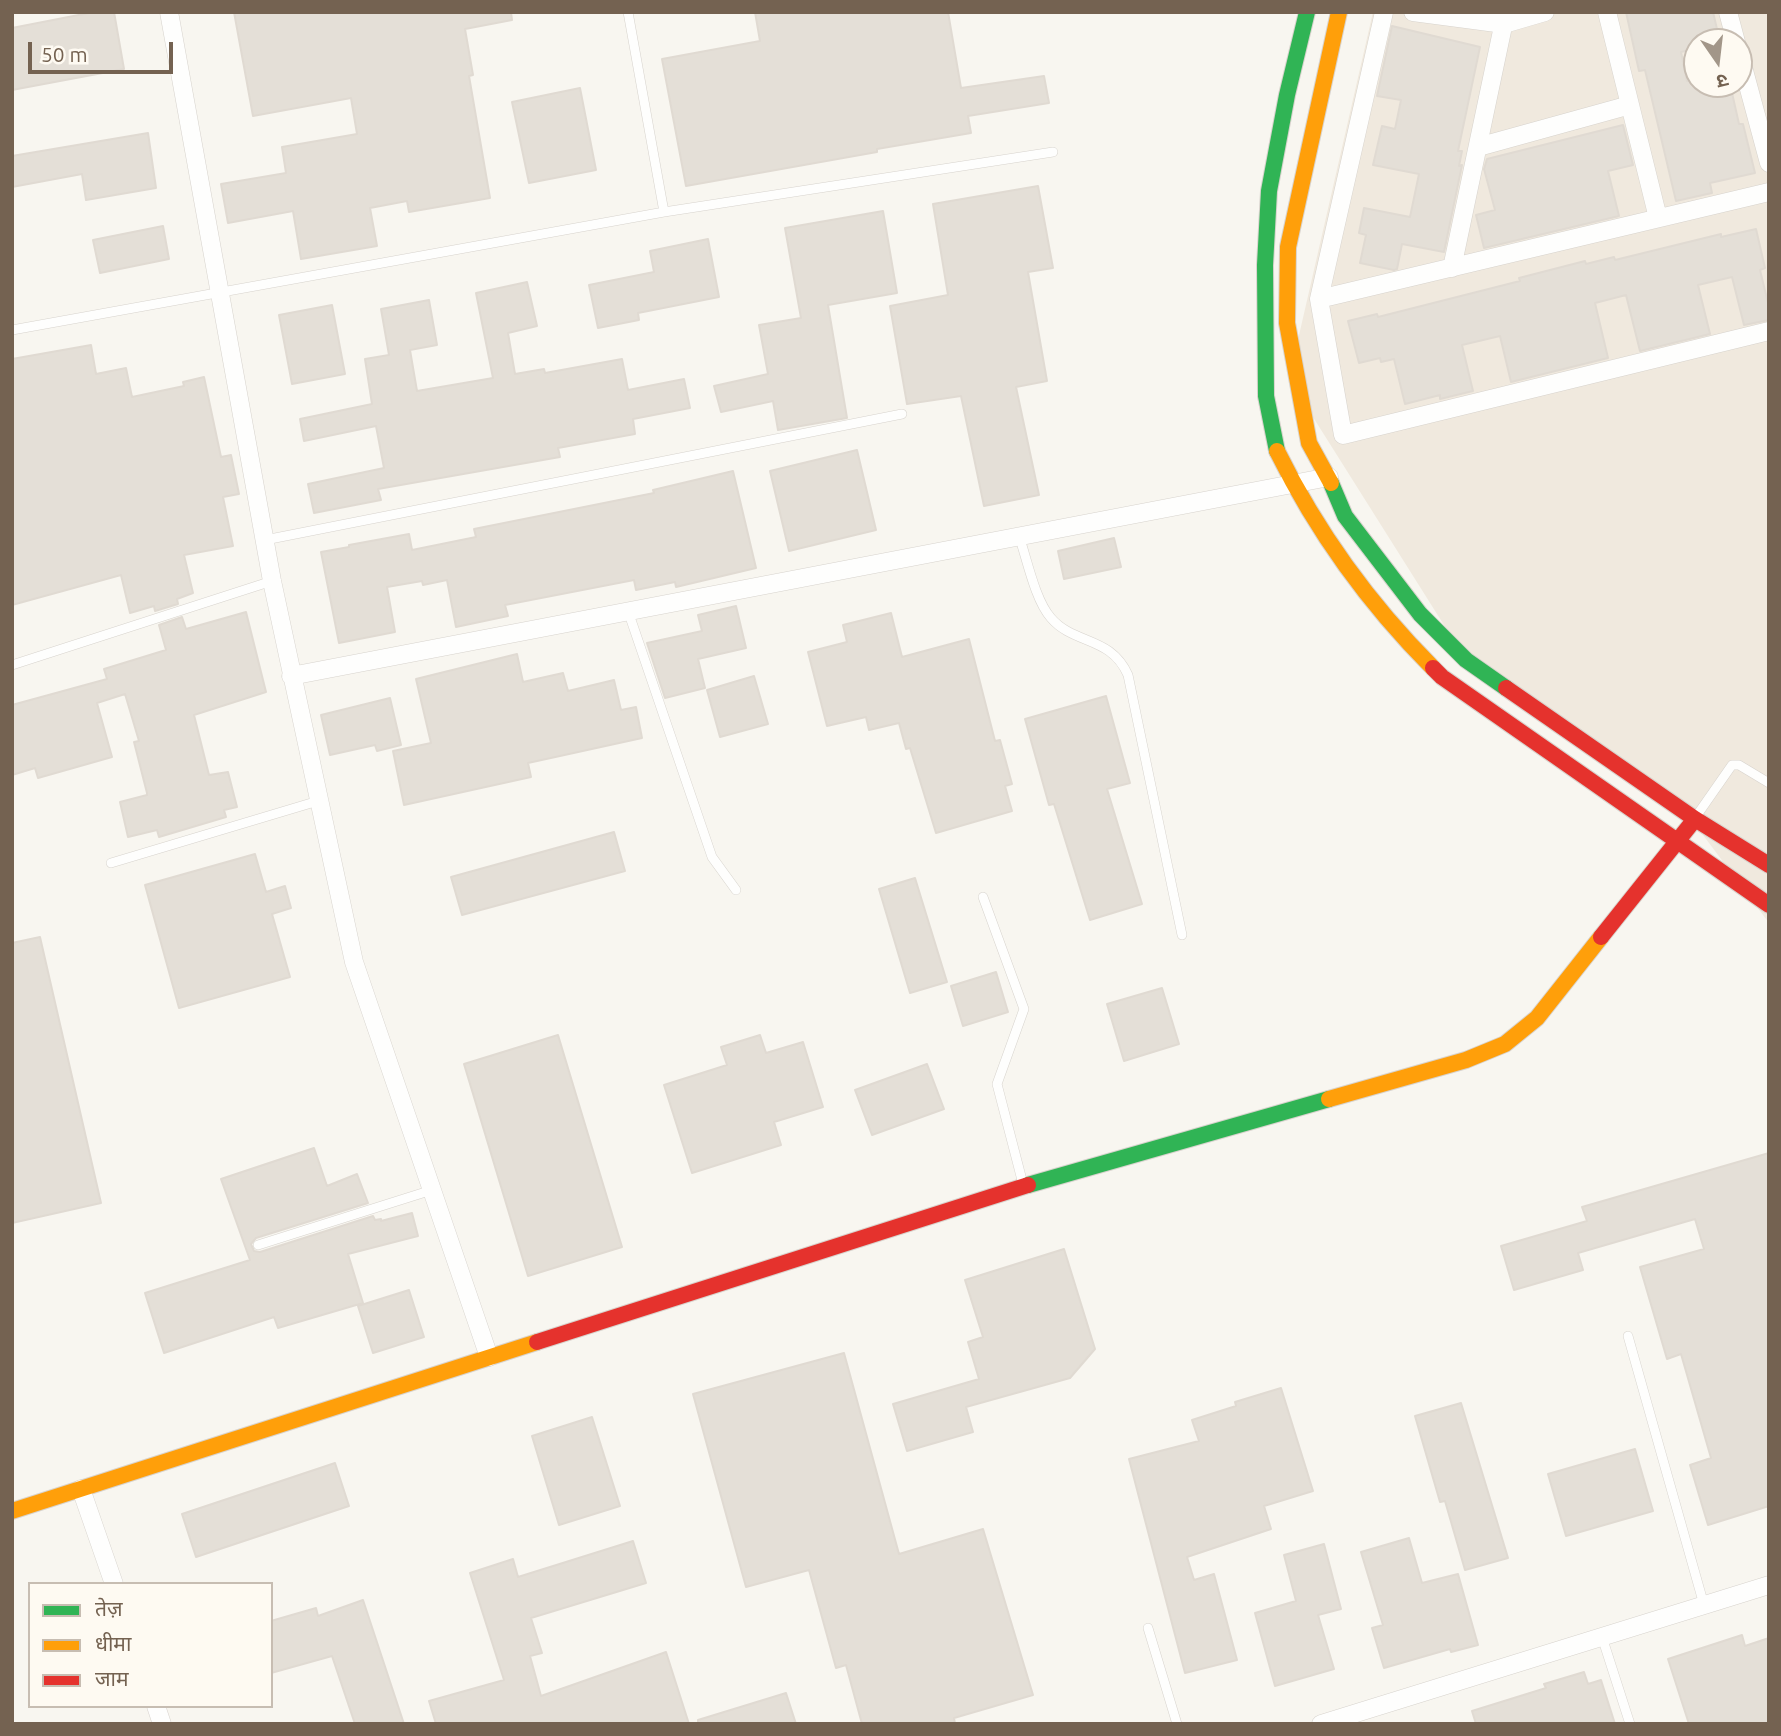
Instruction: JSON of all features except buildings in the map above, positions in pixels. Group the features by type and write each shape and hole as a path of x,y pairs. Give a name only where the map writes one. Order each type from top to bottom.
{"street":[{"path":"169,12 272,581 354,962 489,1357"},
{"path":"1307,12 1287,95 1269,191 1265,265 1265,396 1274,446 1293,484 1322,534 1397,632 1443,677 1769,905"},
{"path":"1339,12 1288,247 1287,323 1309,443 1329,477 1345,516 1420,614 1466,660 1695,819 1769,865"},
{"path":"1384,12 1319,299 1343,435 1769,331"},
{"path":"1413,12 1505,18 1545,12"},
{"path":"1607,12 1658,218"},
{"path":"1452,268 1505,18"},
{"path":"1751,98 1769,163"},
{"path":"1478,148 1630,105"},
{"path":"1319,299 1769,192"},
{"path":"291,676 1329,477"},
{"path":"12,1511 1023,1186 1466,1060 1505,1044 1537,1018 1695,819"},
{"path":"82,1489 113,1582"},
{"path":"1321,1724 1769,1585"}],"lane":[{"path":"628,12 664,212"},
{"path":"12,330 664,212 1054,152"},
{"path":"265,540 902,414"},
{"path":"1020,536 1042,603 1051,619 1113,652 1122,662 1128,676 1182,935"},
{"path":"12,666 272,581"},
{"path":"628,611 712,857 736,890"},
{"path":"1695,819 1732,765 1739,765 1769,783"},
{"path":"111,863 318,801"},
{"path":"983,897 1024,1009 996,1084 1023,1186"},
{"path":"258,1245 432,1190"},
{"path":"1628,1336 1704,1605"},
{"path":"1148,1628 1177,1724"},
{"path":"1602,1637 1630,1724"}],"shaded area":[{"path":"1373,12 1769,12 1769,923 1694,823 1466,660 1289,379"}],"traffic: fast":[{"path":"1277,451 1266,396 1265,265 1269,191 1287,95 1307,12"},
{"path":"1331,483 1345,516 1420,614 1466,660 1506,688"},
{"path":"1028,1185 1329,1099"}],"traffic: slow":[{"path":"1331,483 1309,443 1287,323 1288,247 1339,12"},
{"path":"1277,451 1309,510 1346,566 1388,619 1433,668"},
{"path":"1329,1099 1466,1060 1505,1044 1537,1018 1601,937"},
{"path":"12,1511 537,1342"}],"traffic: jam":[{"path":"1433,668 1442,677 1769,905"},
{"path":"1506,688 1695,819 1769,865"},
{"path":"1601,937 1695,819"},
{"path":"537,1342 1028,1185"}]}
